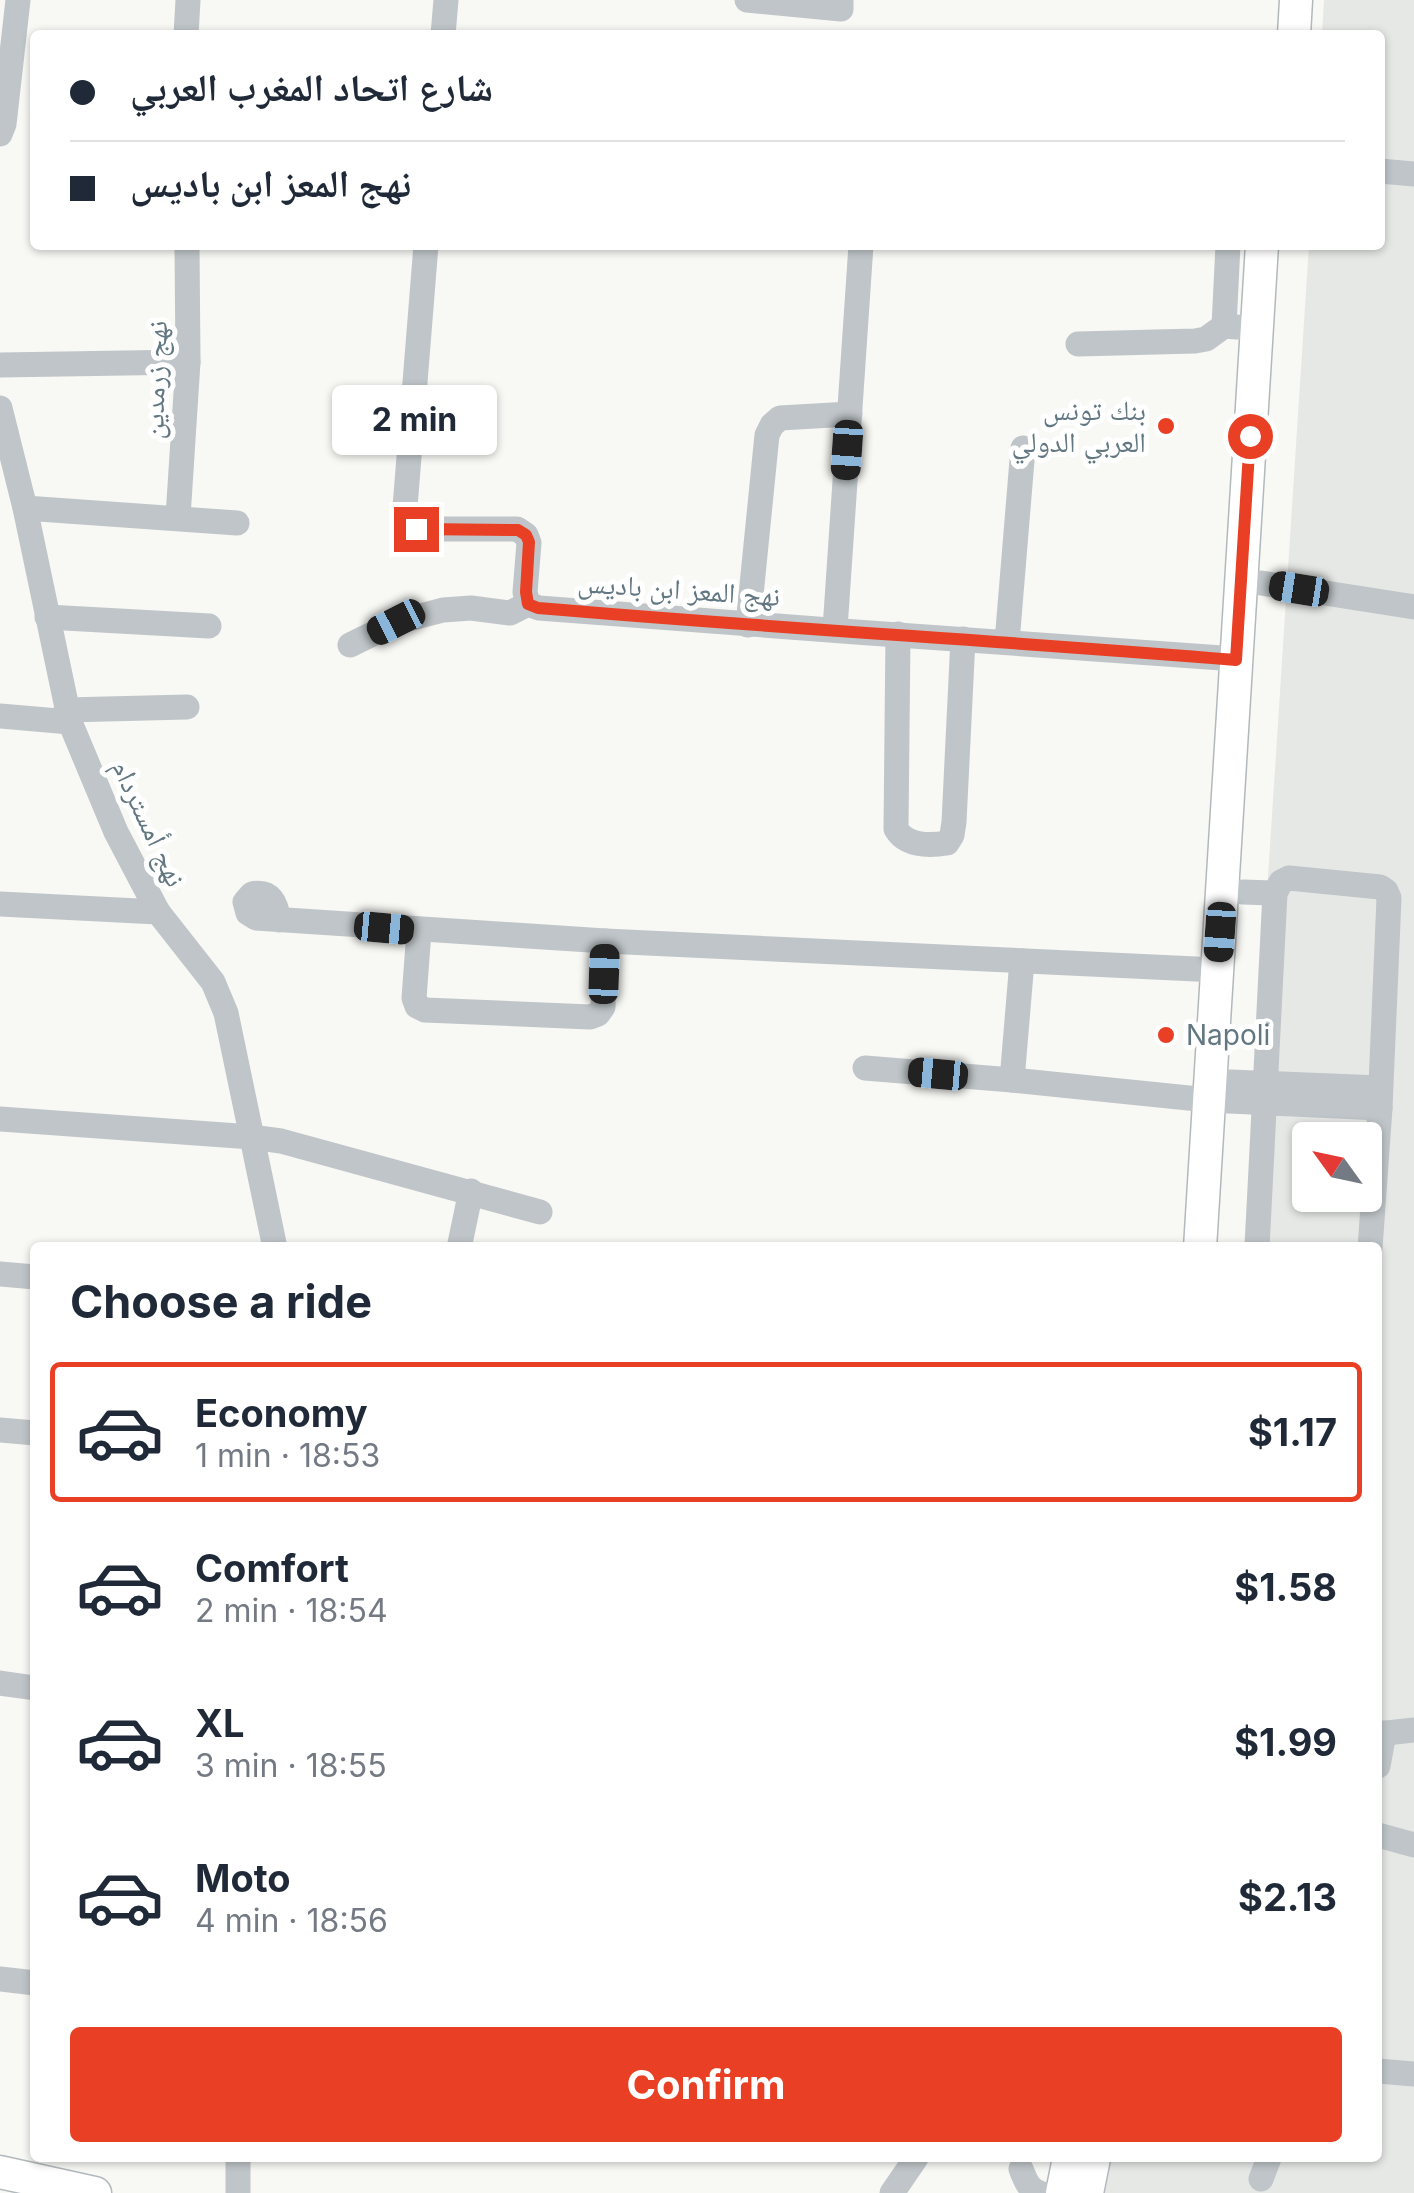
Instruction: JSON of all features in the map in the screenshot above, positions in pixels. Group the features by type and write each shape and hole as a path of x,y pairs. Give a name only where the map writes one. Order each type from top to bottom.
{"main road":[{"path":"1274,30 1276,0"},
{"path":"1294,30 1296,0"},
{"path":"1201,1242 1259,893 1240,327 1261,250"},
{"path":"1221,1242 1223,1095 1217,970 1236,660 1251,582 1282,250"},
{"path":"1062,2193 1068,2162"},
{"path":"1088,2193 1093,2162"},
{"path":"0,2172 95,2193"}],"street":[{"path":"0,134 18,0"},
{"path":"186,30 188,0"},
{"path":"443,30 446,0"},
{"path":"747,0 841,10 842,0"},
{"path":"1385,171 1414,174"},
{"name":"نهج زرمدين","path":"178,517 188,362 187,250"},
{"path":"426,250 406,522 416,529 518,530 526,535 528,604"},
{"path":"834,629 861,250"},
{"path":"1078,344 1176,344 1240,327 1229,250"},
{"path":"0,365 188,362"},
{"name":"نهج أمستردام","path":"0,408 8,476 25,508 68,716 116,832 158,912 219,994 274,1242"},
{"path":"748,626 767,435 780,418 850,414"},
{"path":"1006,642 1024,448"},
{"path":"25,508 237,523"},
{"path":"1251,582 1414,607"},
{"name":"نهج المعز ابن باديس","path":"350,645 396,622 433,612 470,608 510,613 528,604 748,626 1236,660"},
{"path":"46,617 209,626"},
{"path":"898,634 896,830 908,842 947,843 952,835 963,639"},
{"path":"0,716 68,716 188,707"},
{"path":"1258,1242 1266,1093 1259,893 1289,878 1380,887 1389,898 1370,1242"},
{"path":"0,904 158,912"},
{"path":"279,920 605,941 1217,970"},
{"path":"418,930 414,998 417,1006 425,1010 590,1017 598,1014 603,1006 605,941"},
{"path":"1012,1080 1022,961"},
{"path":"865,1068 1223,1095 1380,1098"},
{"path":"0,1119 252,1136 295,1144 540,1212"},
{"path":"460,1242 471,1192"},
{"path":"0,1274 30,1277"},
{"path":"0,1430 30,1433"},
{"path":"0,1683 30,1687"},
{"path":"1382,1734 1414,1730"},
{"path":"1382,1836 1414,1844"},
{"path":"0,1979 30,1982"},
{"path":"1382,2071 1414,2074"},
{"path":"238,2162 238,2193"},
{"path":"892,2193 913,2162"},
{"path":"1022,2168 1032,2190 1040,2193"}],"shaded area":[{"path":"1324,0 1414,0 1414,2193 1099,2193 1105,2162 1382,2162 1382,1242 1244,1242 1309,250 1385,250 1385,30 1322,30"}],"place":[{"name":"بنك تونس العربي الدولي","path":"1166,426"},
{"name":"Napoli","path":"1166,1035"}],"route":[{"path":"416,529 518,530 526,535 526,592 528,604 538,608 1236,660 1250,436"}]}
